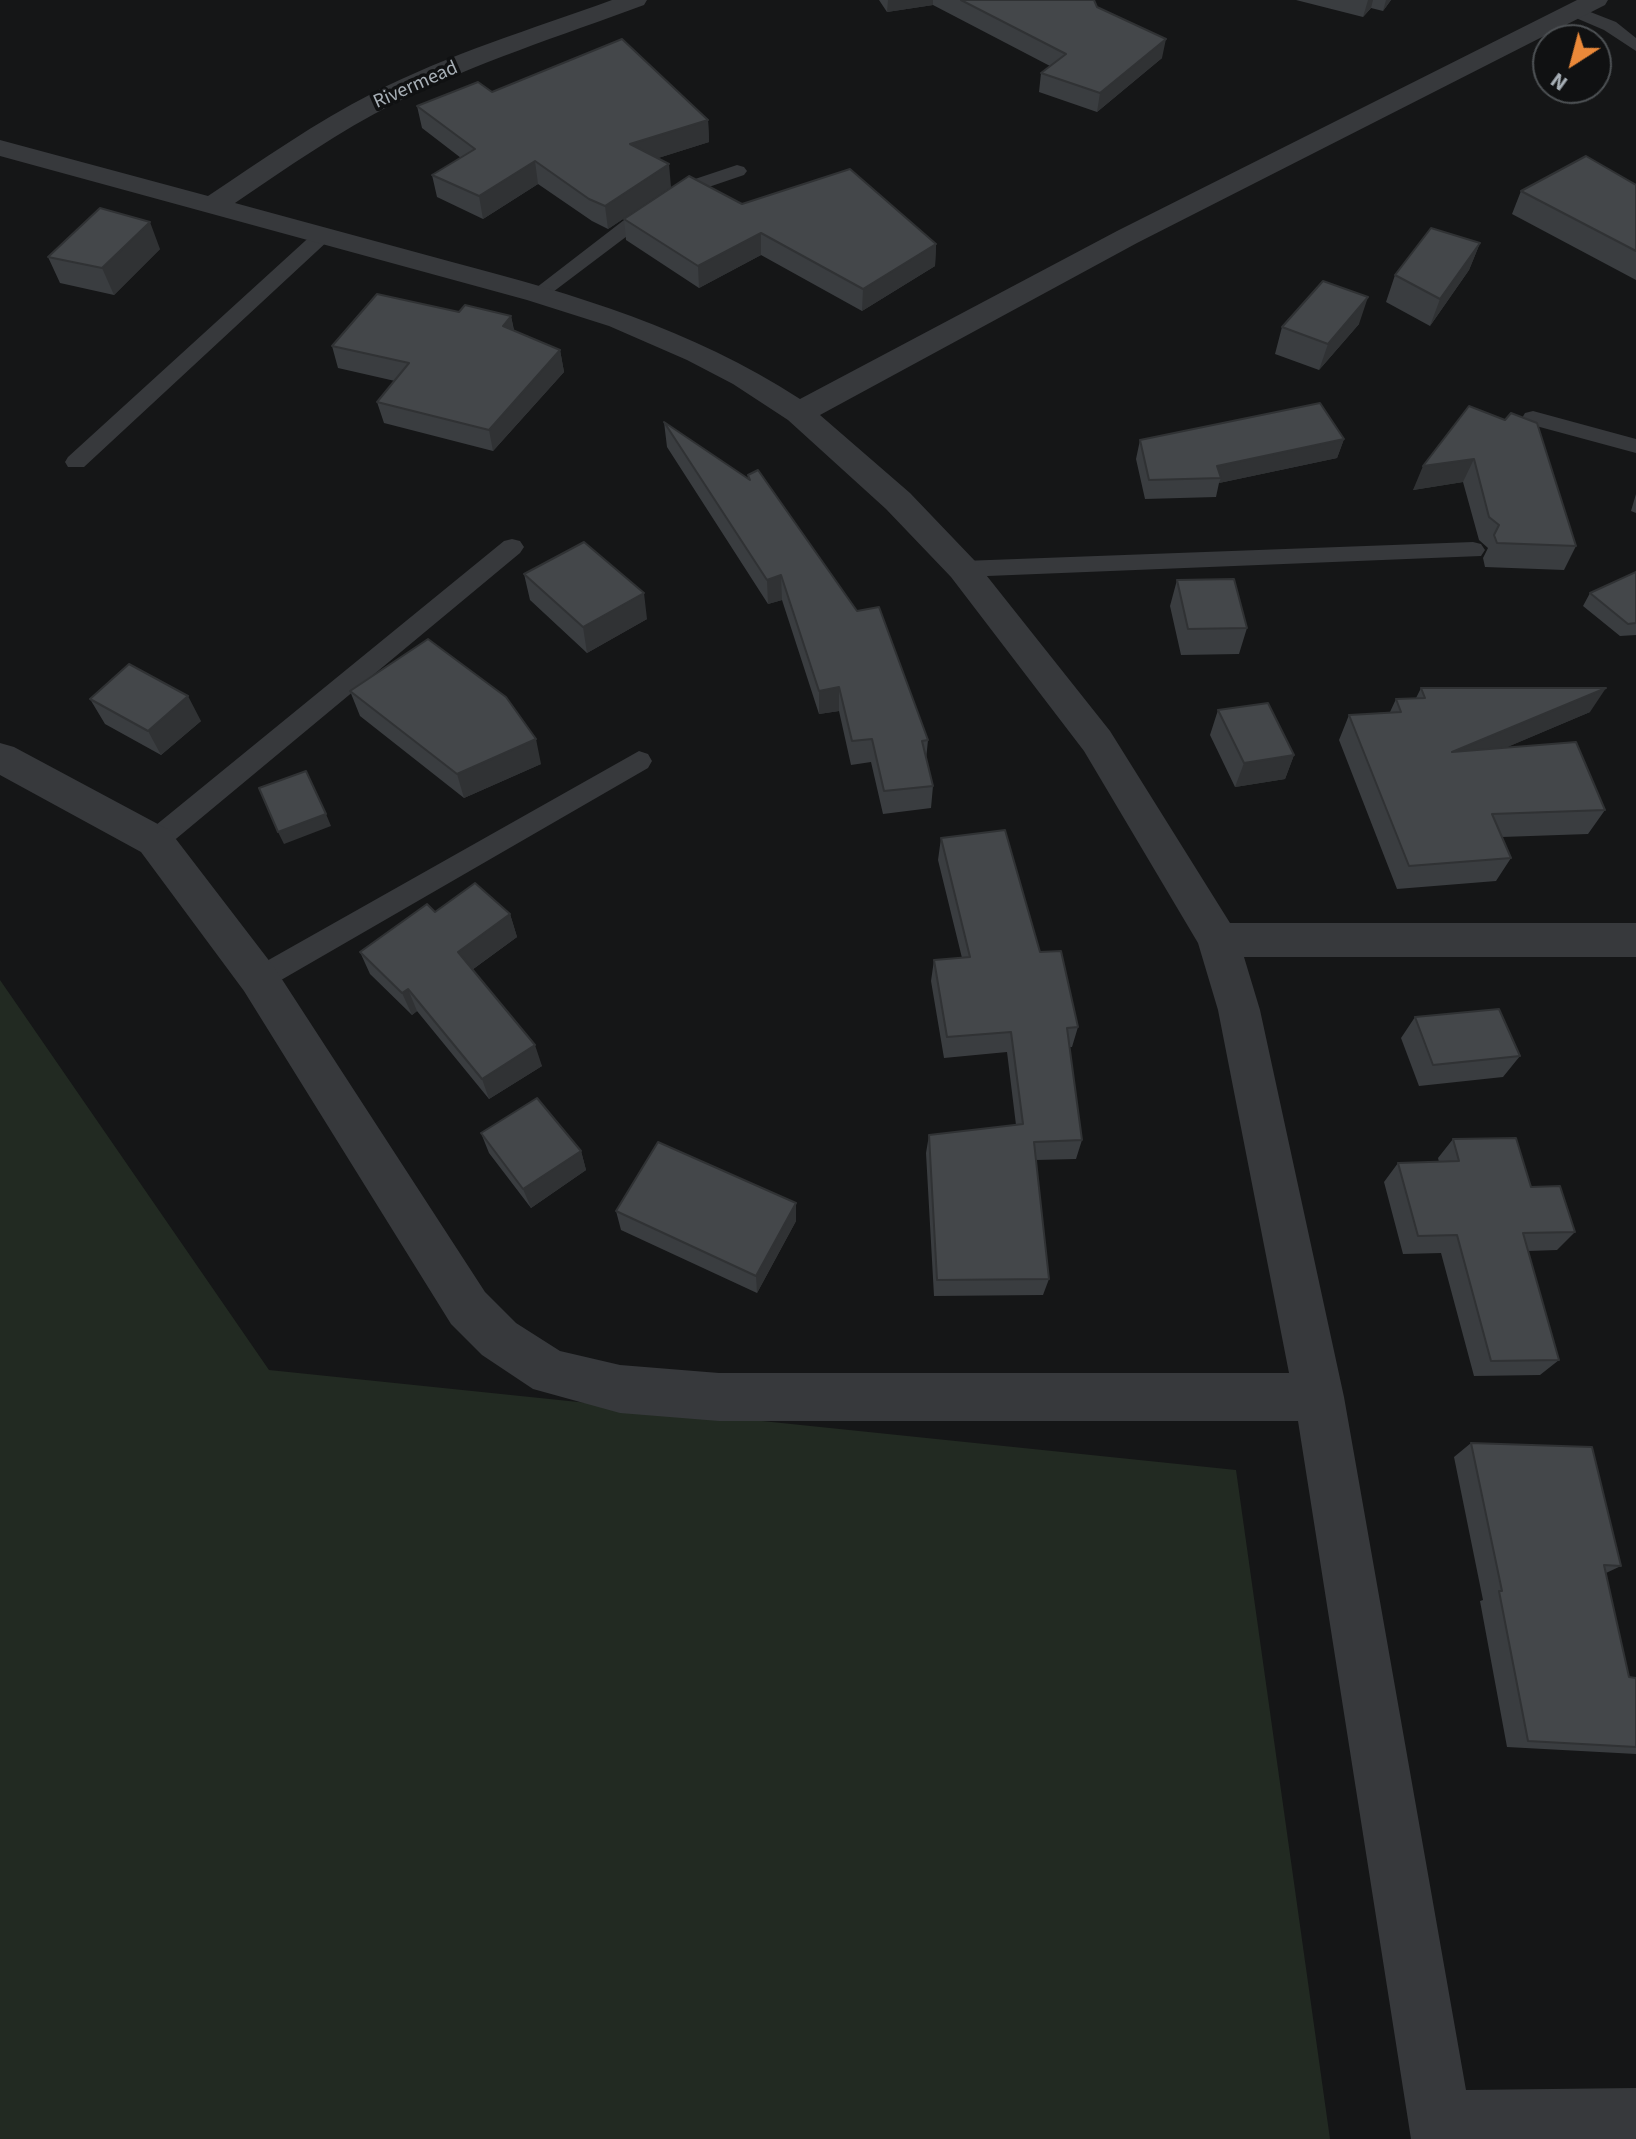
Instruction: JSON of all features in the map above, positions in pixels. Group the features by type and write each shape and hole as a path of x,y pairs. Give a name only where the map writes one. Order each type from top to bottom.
{"street":[{"name":"Rivermead","path":"213,205 306,144 383,99 462,64 635,0"},
{"path":"799,413 1127,237 1585,5"},
{"path":"0,148 538,294 620,320 698,353 744,377 799,413 898,501 963,569 1097,741 1218,940 1239,1010 1319,1397 1442,2130 1636,2119"},
{"path":"0,757 155,841 259,979 468,1308 499,1339 550,1372 620,1389 719,1397 1319,1397"},
{"path":"1218,940 1636,940"}],"lane":[{"path":"1585,5 1636,46"},
{"path":"538,294 644,214 690,187 737,171"},
{"path":"76,462 323,235"},
{"path":"1533,418 1636,446"},
{"path":"155,841 512,547"},
{"path":"963,569 1473,550"},
{"path":"259,979 639,761"}],"shaded area":[{"path":"0,980 269,1370 1236,1470 1330,2139 0,2139"}],"building":[{"path":"961,0 1094,0 1097,7 1166,39 1100,93 1041,73 1066,54"},
{"path":"622,39 708,120 630,144 669,164 605,206 589,199 535,161 479,196 432,175 475,149 417,106 478,82 492,92"},
{"path":"1586,156 1636,185 1636,251 1521,191"},
{"path":"850,169 936,244 863,289 761,233 698,266 624,219 689,176 742,204"},
{"path":"100,208 150,222 102,268 48,257"},
{"path":"1431,228 1480,243 1440,299 1395,275"},
{"path":"1323,281 1368,297 1328,344 1282,327"},
{"path":"377,294 459,312 465,305 511,316 503,326 560,350 489,430 377,402 409,363 332,346"},
{"path":"1320,403 1344,439 1217,466 1221,478 1149,480 1140,440"},
{"path":"1469,406 1505,420 1511,413 1537,423 1576,546 1497,543 1494,535 1499,525 1489,517 1474,459 1423,466"},
{"path":"664,422 750,480 748,475 758,470 857,611 879,607 928,740 922,741 933,786 884,791 872,739 852,741 839,687 819,691 781,575 767,580"},
{"path":"584,542 644,593 583,627 524,574"},
{"path":"1636,572 1636,623 1628,624 1590,593"},
{"path":"1234,579 1247,628 1188,629 1177,580"},
{"path":"428,639 506,697 536,739 457,774 350,691"},
{"path":"129,664 188,696 148,731 90,699"},
{"path":"1421,688 1606,688 1452,752 1576,742 1605,810 1492,814 1511,858 1409,866 1349,715 1401,712 1396,699 1425,698"},
{"path":"1268,703 1294,755 1244,763 1218,710"},
{"path":"306,771 326,814 278,832 259,788"},
{"path":"1005,830 1040,952 1061,951 1078,1027 1067,1028 1082,1140 1034,1142 1049,1279 937,1280 929,1135 1023,1124 1011,1032 947,1037 934,960 970,957 941,838"},
{"path":"475,883 510,914 458,952 535,1045 482,1079 408,989 402,993 360,952 427,904 435,912"},
{"path":"1499,1009 1520,1056 1433,1065 1415,1017"},
{"path":"537,1098 581,1151 523,1189 481,1133"},
{"path":"1516,1138 1531,1187 1560,1186 1575,1232 1523,1233 1559,1360 1491,1361 1457,1235 1418,1236 1398,1163 1459,1161 1453,1139"},
{"path":"658,1142 796,1203 756,1276 616,1211"},
{"path":"1471,1443 1592,1447 1621,1566 1604,1565 1629,1677 1636,1678 1636,1747 1528,1741 1499,1591 1502,1591"}]}
